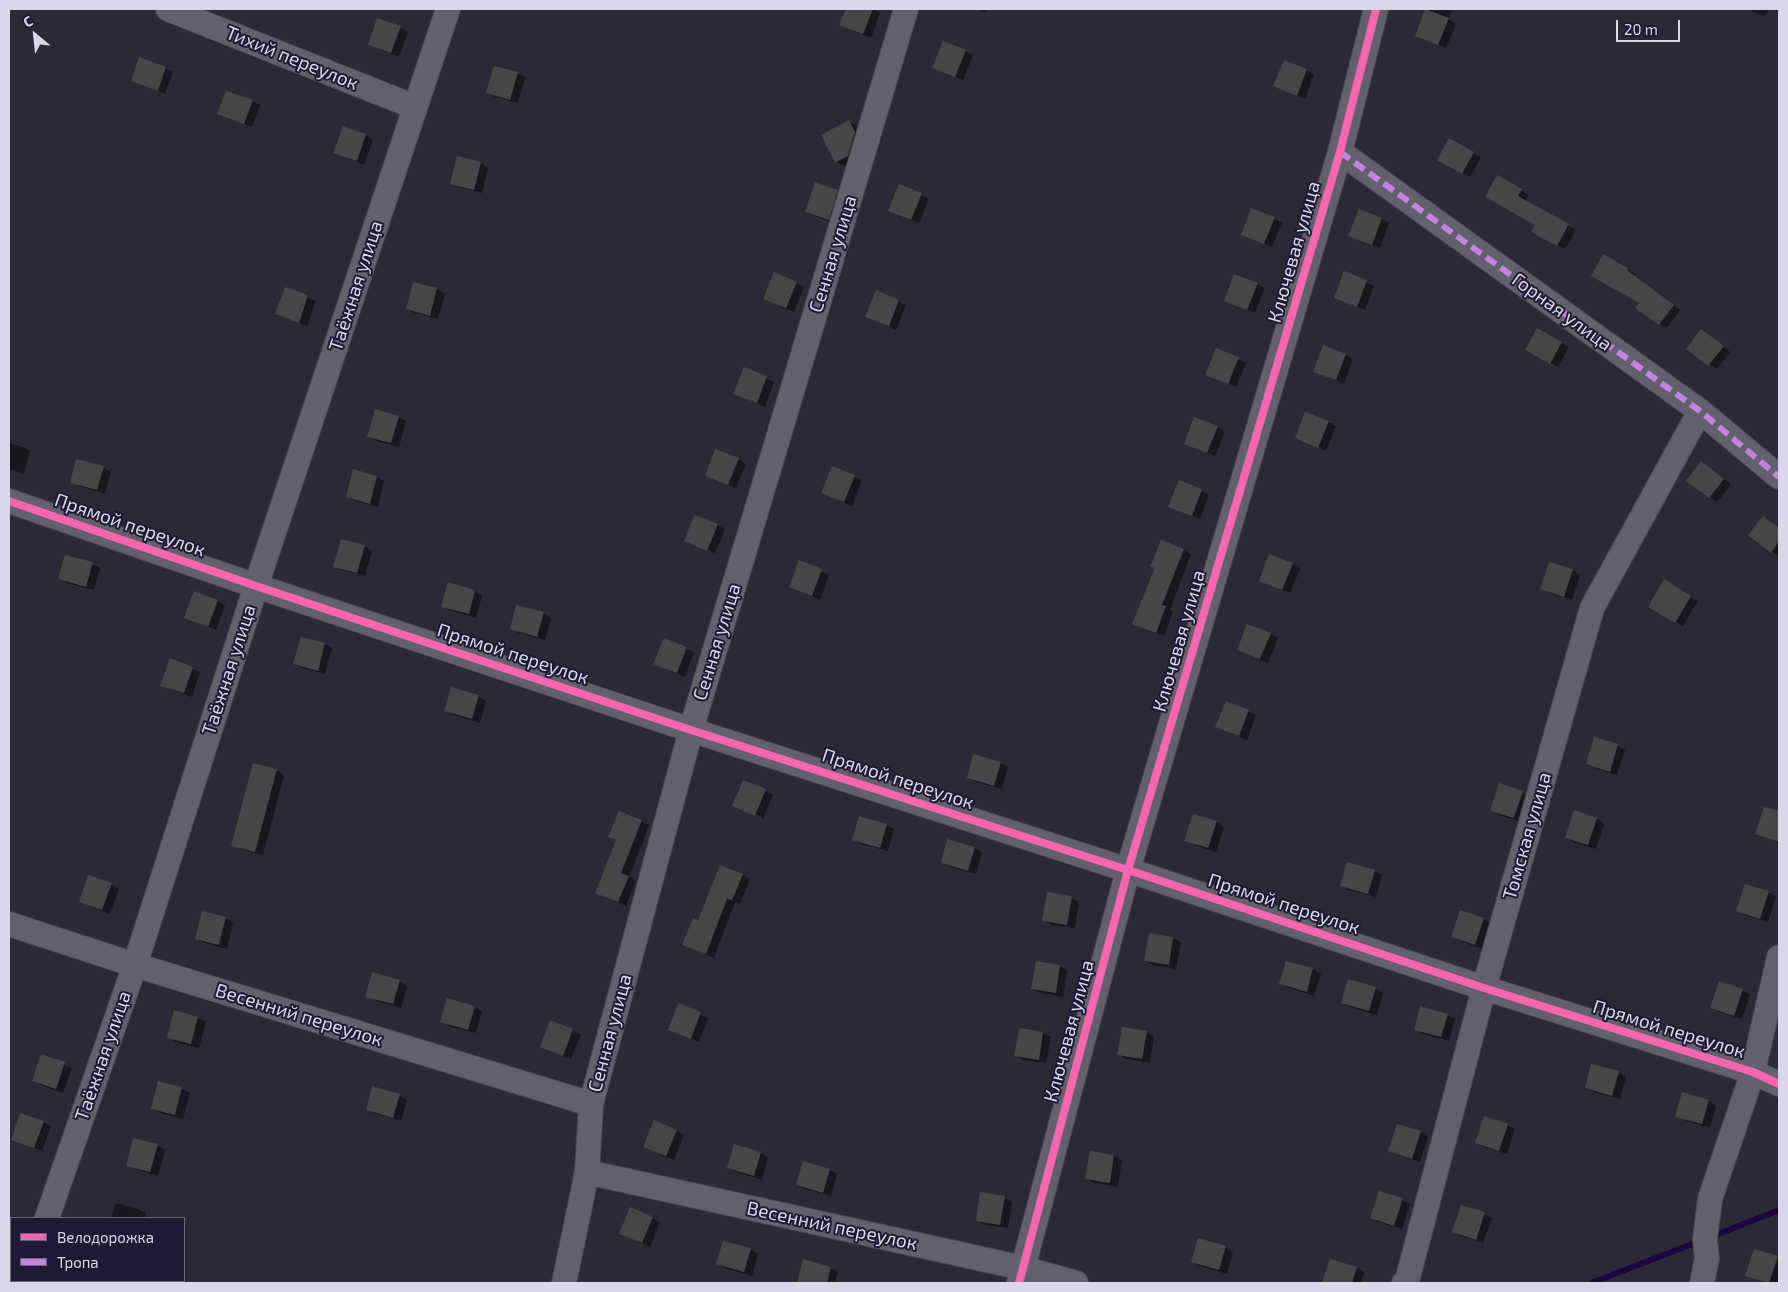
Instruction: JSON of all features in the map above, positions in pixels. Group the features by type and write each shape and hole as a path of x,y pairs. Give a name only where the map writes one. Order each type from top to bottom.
{"street":[{"name":"Тихий переулок","path":"168,9 415,107"},
{"name":"Таёжная улица","path":"48,1217 134,965 256,586 448,9"},
{"name":"Сенная улица","path":"564,1283 587,1172 591,1104 691,730 906,9"},
{"name":"Ключевая улица","path":"1021,1276 1128,870 1340,152 1376,9"},
{"name":"Горная улица","path":"1340,152 1700,411 1779,477"},
{"name":"Томская улица","path":"1405,1282 1484,988 1592,608 1700,411"},
{"name":"Прямой переулок","path":"9,501 256,586 691,730 1128,870 1484,988 1753,1072 1779,1084"},
{"name":"Весенний переулок","path":"9,924 134,965 591,1104"},
{"path":"1702,1283 1707,1258 1705,1239 1710,1199 1753,1072 1779,957"},
{"name":"Весенний переулок","path":"587,1172 1021,1276 1076,1283"}],"building":[{"path":"846,9 873,9 863,34 839,25"},
{"path":"1425,9 1449,18 1438,45 1415,36"},
{"path":"377,18 401,26 391,53 368,45"},
{"path":"943,41 966,50 955,77 932,68"},
{"path":"139,57 166,67 158,91 131,81"},
{"path":"1284,60 1307,69 1297,96 1273,86"},
{"path":"494,66 518,72 510,100 486,93"},
{"path":"226,91 253,100 244,124 217,114"},
{"path":"849,120 855,132 848,156 835,163 821,135"},
{"path":"343,126 366,134 357,161 333,153"},
{"path":"1449,138 1474,152 1462,174 1437,160"},
{"path":"457,156 481,162 474,190 450,184"},
{"path":"1497,175 1522,189 1518,196 1569,224 1557,246 1531,232 1535,225 1485,197"},
{"path":"815,182 838,190 829,220 805,212"},
{"path":"899,184 922,193 911,220 888,211"},
{"path":"1251,208 1275,217 1264,244 1241,235"},
{"path":"1359,209 1382,218 1372,245 1348,236"},
{"path":"1603,254 1628,268 1627,270 1674,305 1659,325 1635,308 1639,303 1591,276"},
{"path":"1344,271 1367,280 1357,307 1334,298"},
{"path":"774,272 797,282 786,308 763,299"},
{"path":"1234,274 1258,283 1247,310 1224,301"},
{"path":"413,282 437,288 430,316 406,309"},
{"path":"285,287 308,295 299,323 275,314"},
{"path":"876,290 899,300 889,326 865,317"},
{"path":"1537,328 1562,342 1550,364 1525,350"},
{"path":"1701,329 1724,346 1708,366 1686,349"},
{"path":"1323,345 1346,354 1336,380 1313,372"},
{"path":"1216,348 1239,357 1228,384 1205,375"},
{"path":"744,367 767,376 757,403 733,394"},
{"path":"375,409 399,416 391,443 367,437"},
{"path":"1305,412 1329,421 1318,448 1295,438"},
{"path":"1194,417 1218,426 1207,453 1184,444"},
{"path":"715,449 739,458 728,485 705,476"},
{"path":"76,459 104,466 97,490 70,483"},
{"path":"1701,461 1724,479 1709,498 1686,481"},
{"path":"832,466 855,475 844,502 821,493"},
{"path":"353,469 377,476 370,504 346,497"},
{"path":"1179,480 1202,489 1192,516 1168,507"},
{"path":"694,515 718,524 707,551 684,541"},
{"path":"1763,516 1779,528 1779,541 1771,553 1748,535"},
{"path":"341,539 365,545 357,573 333,567"},
{"path":"1161,540 1184,549 1162,605 1166,606 1156,633 1132,624 1155,568 1150,567"},
{"path":"1269,554 1293,563 1282,590 1259,581"},
{"path":"65,555 93,562 86,587 58,579"},
{"path":"799,560 822,569 812,596 789,587"},
{"path":"1549,562 1573,569 1564,597 1540,589"},
{"path":"1664,579 1691,596 1675,623 1648,607"},
{"path":"448,582 475,590 469,614 441,607"},
{"path":"194,591 218,600 208,627 184,618"},
{"path":"516,605 544,612 537,637 510,629"},
{"path":"1247,624 1271,633 1260,659 1237,650"},
{"path":"301,637 325,643 318,671 293,664"},
{"path":"664,638 687,647 677,673 653,664"},
{"path":"170,658 193,667 184,693 160,686"},
{"path":"451,687 479,695 472,719 444,711"},
{"path":"1226,701 1249,710 1239,736 1215,727"},
{"path":"1594,737 1618,744 1610,772 1586,764"},
{"path":"973,754 1001,762 994,786 967,778"},
{"path":"253,763 277,769 255,852 231,846"},
{"path":"743,780 766,789 755,816 732,806"},
{"path":"1499,783 1523,791 1514,818 1490,811"},
{"path":"1764,807 1779,811 1779,842 1755,834"},
{"path":"1574,810 1597,818 1588,845 1565,838"},
{"path":"619,811 642,820 621,873 629,876 618,902 595,893 616,840 608,837"},
{"path":"1193,814 1217,821 1208,848 1184,841"},
{"path":"859,816 887,824 880,848 852,840"},
{"path":"947,839 975,847 968,871 941,863"},
{"path":"1347,862 1375,870 1368,894 1340,886"},
{"path":"720,865 743,874 732,900 727,899 706,954 682,945 693,918 698,920"},
{"path":"88,875 112,883 102,910 79,902"},
{"path":"1745,884 1769,891 1760,919 1736,911"},
{"path":"1047,892 1072,896 1067,925 1042,921"},
{"path":"1460,910 1484,918 1475,945 1451,937"},
{"path":"202,911 226,917 219,945 195,939"},
{"path":"1149,933 1173,937 1169,965 1144,961"},
{"path":"1036,961 1060,965 1056,993 1031,989"},
{"path":"1286,961 1313,968 1307,992 1279,984"},
{"path":"372,972 400,980 393,1004 365,997"},
{"path":"1348,979 1376,987 1369,1011 1341,1003"},
{"path":"1719,981 1743,989 1734,1016 1710,1008"},
{"path":"447,998 475,1006 468,1030 440,1022"},
{"path":"678,1003 701,1012 691,1039 668,1030"},
{"path":"1420,1006 1448,1014 1441,1037 1414,1030"},
{"path":"174,1010 198,1017 191,1044 167,1038"},
{"path":"550,1020 573,1029 563,1056 540,1047"},
{"path":"1122,1027 1147,1031 1142,1059 1117,1055"},
{"path":"1019,1028 1043,1032 1039,1060 1014,1056"},
{"path":"41,1054 65,1062 56,1089 32,1081"},
{"path":"1591,1064 1619,1071 1612,1096 1585,1088"},
{"path":"158,1081 182,1087 175,1115 151,1109"},
{"path":"372,1086 400,1094 393,1118 366,1110"},
{"path":"1682,1092 1709,1100 1702,1124 1675,1117"},
{"path":"20,1113 44,1121 34,1148 11,1140"},
{"path":"1484,1116 1508,1124 1499,1151 1475,1143"},
{"path":"654,1120 677,1130 666,1156 643,1147"},
{"path":"1397,1124 1421,1131 1412,1159 1388,1151"},
{"path":"133,1138 158,1144 150,1172 126,1166"},
{"path":"734,1144 761,1152 754,1176 727,1168"},
{"path":"1090,1151 1114,1155 1110,1183 1085,1179"},
{"path":"803,1161 830,1169 823,1193 796,1185"},
{"path":"1379,1191 1403,1198 1394,1226 1370,1218"},
{"path":"980,1192 1005,1196 1000,1225 976,1221"},
{"path":"1461,1205 1485,1212 1476,1240 1452,1232"},
{"path":"630,1207 653,1217 642,1243 619,1234"},
{"path":"1198,1238 1226,1246 1219,1270 1191,1262"},
{"path":"723,1241 751,1248 744,1272 716,1264"},
{"path":"1754,1249 1778,1256 1769,1283 1745,1276"},
{"path":"803,1259 831,1267 827,1283 797,1283"},
{"path":"1330,1259 1357,1267 1352,1283 1322,1283"}],"waterway":[{"path":"1711,1237 1779,1210"},
{"path":"1591,1283 1700,1241"}],"marked path":[{"path":"1340,152 1700,411 1779,477"}],"cycle path":[{"path":"1019,1283 1128,870 1340,152 1376,9"},
{"path":"9,501 256,586 691,730 1128,870 1484,988 1753,1072 1779,1084"}]}
